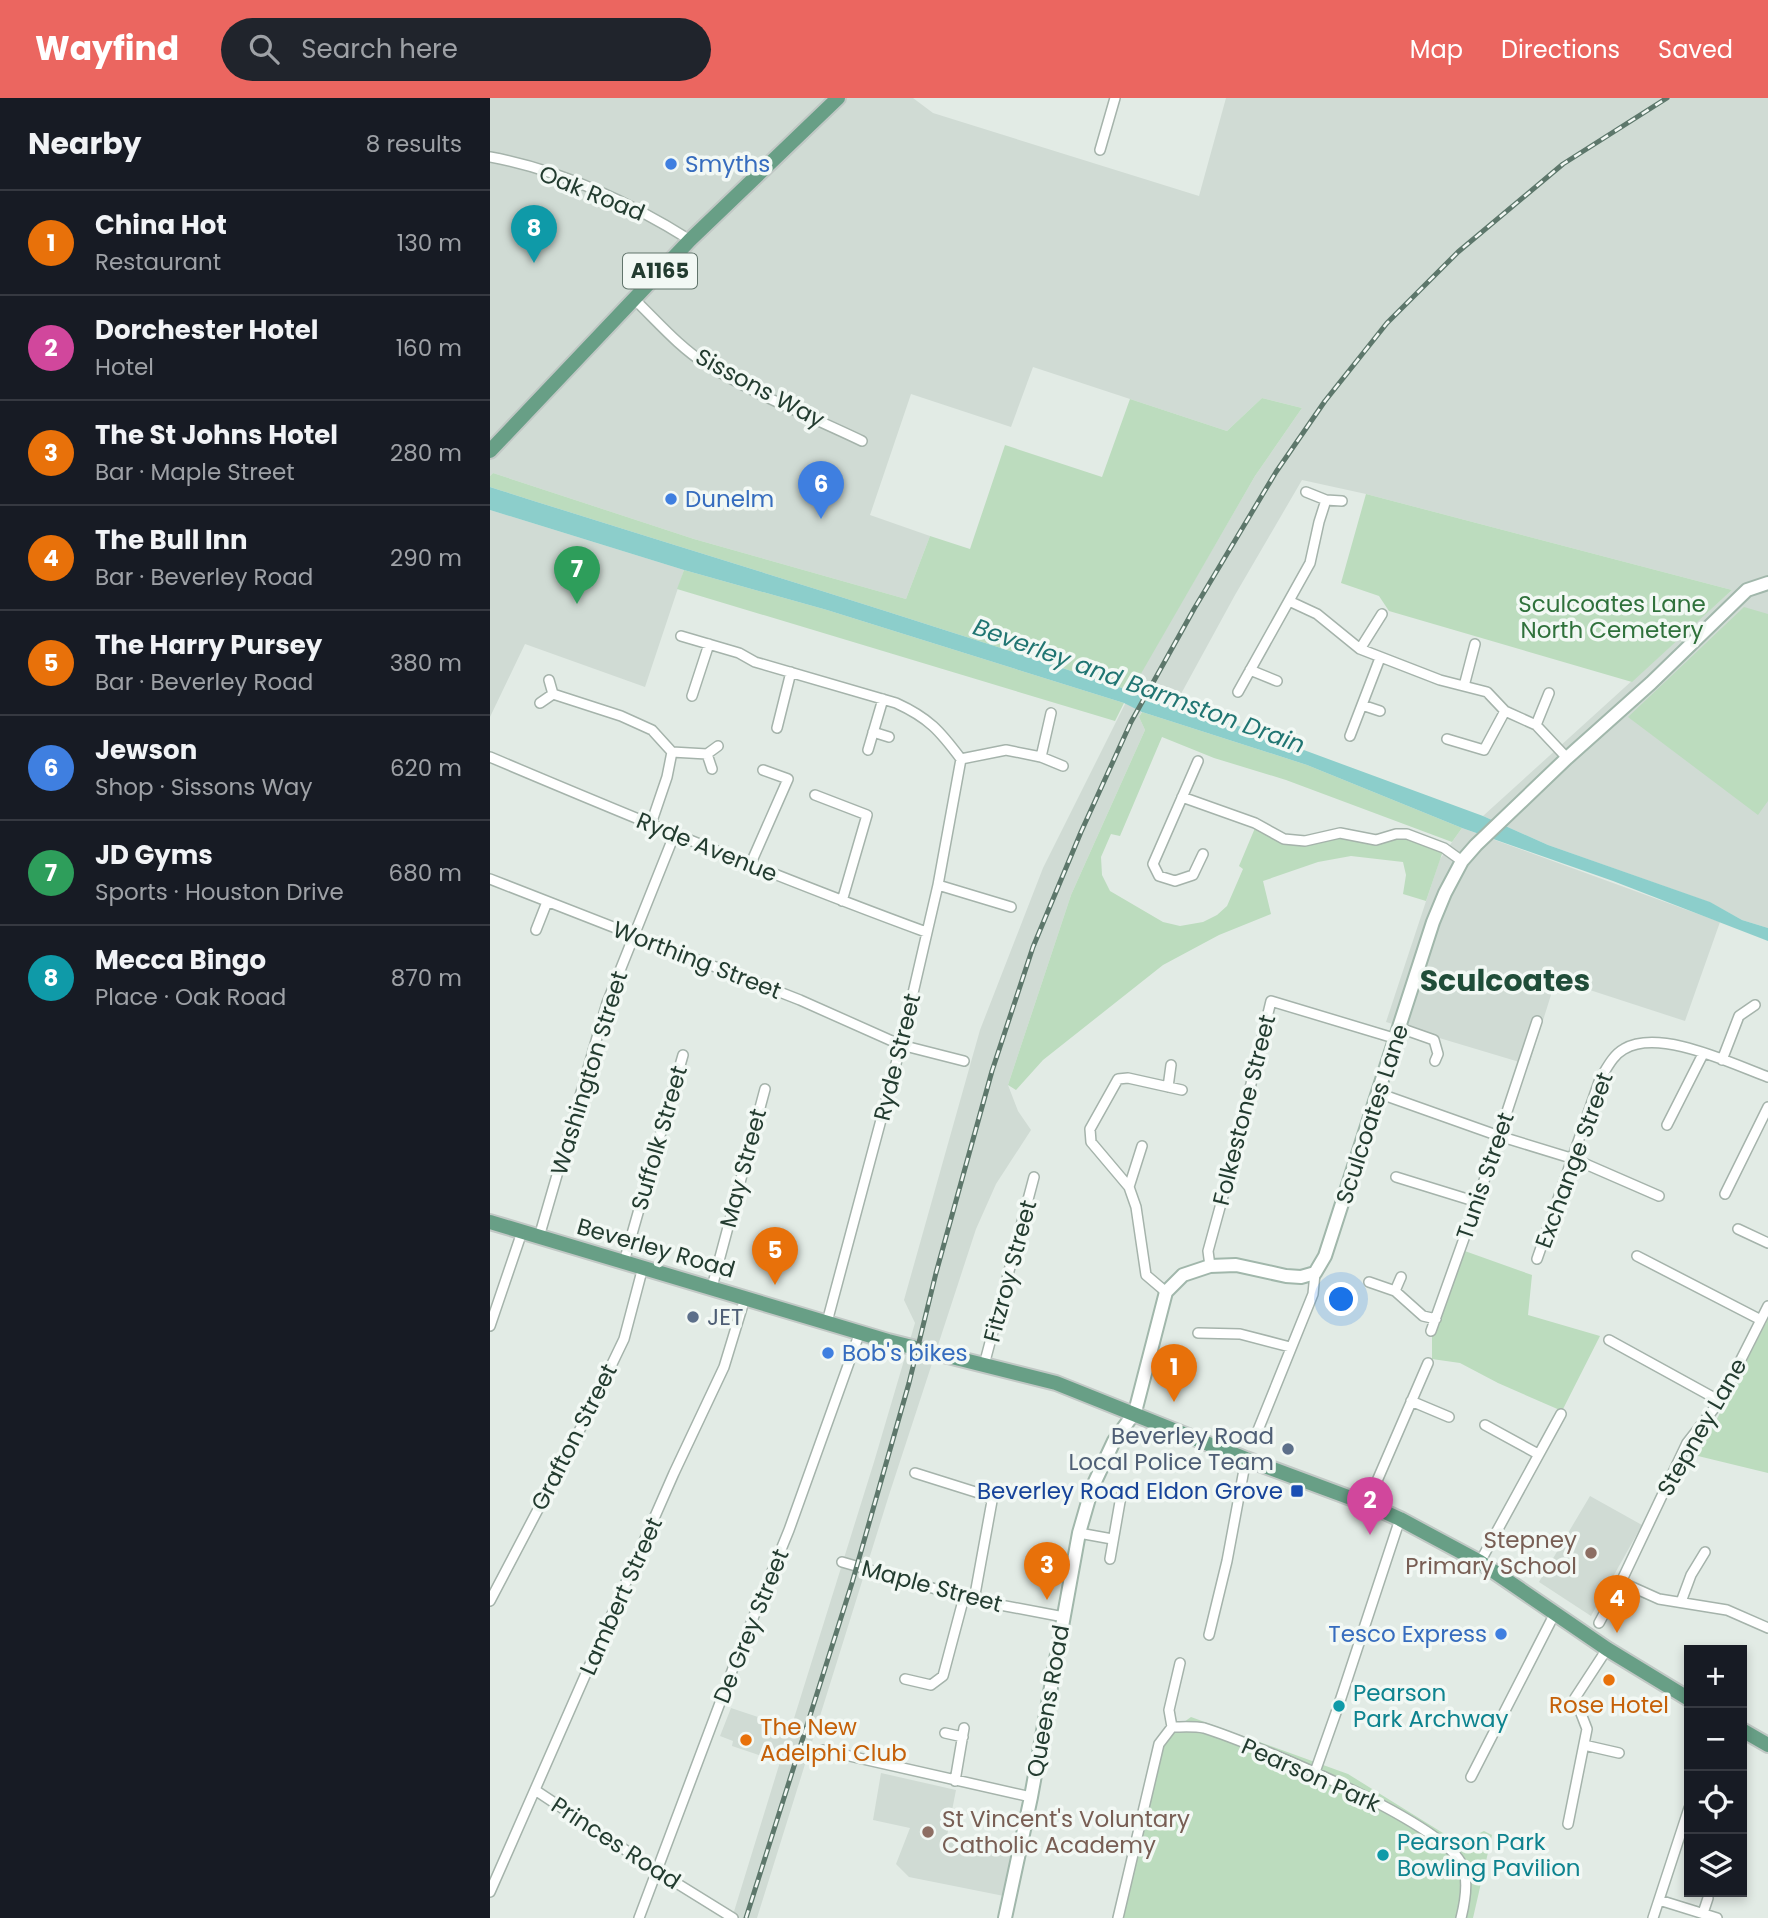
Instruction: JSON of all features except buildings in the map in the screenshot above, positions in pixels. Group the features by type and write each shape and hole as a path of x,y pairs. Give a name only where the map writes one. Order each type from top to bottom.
{"main road":[{"name":"A1165","path":"490,451 690,240 838,98"},
{"name":"Beverley Road","path":"490,1222 860,1332 1056,1383 1367,1504 1480,1562 1607,1649 1684,1696"},
{"path":"1747,1733 1768,1745"}],"street":[{"path":"1100,150 1115,98"},
{"name":"Oak Road","path":"490,158 513,162 582,185 646,213 690,240"},
{"name":"Sissons Way","path":"634,299 673,337 705,363 752,389 862,441"},
{"path":"1306,492 1326,500 1342,501"},
{"path":"1238,692 1310,563 1326,500"},
{"name":"Sculcoates Lane","path":"1315,1273 1325,1255 1444,893 1462,861 1507,814 1651,684 1747,590 1768,583"},
{"path":"1289,601 1317,614 1360,649 1440,680 1487,692 1505,711 1536,725 1567,758"},
{"path":"1360,649 1382,614"},
{"path":"681,636 739,653 755,662 912,710 938,728 961,759 1006,750 1041,757 1063,766"},
{"path":"692,696 709,644"},
{"path":"1464,686 1475,644"},
{"path":"1350,736 1380,658"},
{"path":"1250,670 1278,681"},
{"path":"777,727 791,672"},
{"path":"549,680 553,694"},
{"path":"1536,725 1549,693"},
{"path":"540,703 553,694"},
{"path":"553,694 621,716 652,730 672,752 707,754 718,746"},
{"path":"868,750 883,699"},
{"path":"1362,705 1380,711"},
{"path":"1447,739 1484,750 1505,711"},
{"path":"1041,757 1051,713"},
{"path":"873,732 889,737"},
{"path":"651,824 667,777 672,752"},
{"path":"707,754 712,769"},
{"name":"Ryde Avenue","path":"490,757 629,816 926,932"},
{"name":"Ryde Street","path":"827,1322 901,1045 939,885 961,759"},
{"path":"1198,761 1153,864 1159,876 1175,881 1193,875 1203,854"},
{"path":"751,863 788,779 763,770"},
{"path":"815,795 867,815 842,901"},
{"path":"1182,797 1255,823 1284,839 1305,841 1340,833 1376,841 1396,834 1407,834 1444,848 1462,861"},
{"name":"Washington Street","path":"539,1237 607,1003 675,833"},
{"name":"Worthing Street","path":"490,879 788,995 901,1045 964,1061"},
{"path":"939,885 1012,907"},
{"path":"536,930 547,902"},
{"name":"Folkestone Street","path":"1210,1266 1208,1251 1271,1001 1399,1034"},
{"path":"1721,1060 1739,1016 1755,1005"},
{"name":"Tunis Street","path":"1431,1331 1537,1021"},
{"path":"1399,1034 1434,1040 1438,1054 1435,1061"},
{"name":"Exchange Street","path":"1537,1259 1601,1079 1609,1063 1625,1048 1649,1042 1680,1045 1768,1077"},
{"path":"1667,1125 1703,1054"},
{"name":"Suffolk Street","path":"624,1262 683,1055"},
{"path":"1168,1087 1171,1065"},
{"path":"1166,1292 1146,1275 1136,1207 1129,1187 1091,1142 1090,1129 1118,1079 1182,1090"},
{"name":"May Street","path":"712,1287 765,1089"},
{"path":"1378,1093 1499,1136 1574,1158 1658,1196"},
{"path":"1725,1194 1768,1107"},
{"path":"1129,1187 1142,1146"},
{"name":"Fitzroy Street","path":"984,1365 1034,1177"},
{"path":"1396,1177 1477,1202"},
{"path":"1738,1229 1768,1244"},
{"path":"490,1326 522,1232"},
{"path":"1637,1256 1761,1320"},
{"path":"1135,1412 1166,1292 1183,1275 1210,1266 1236,1265 1293,1277 1315,1273 1313,1294 1256,1435"},
{"name":"Grafton Street","path":"490,1601 587,1416 624,1339 643,1268"},
{"path":"1395,1291 1401,1277"},
{"path":"1369,1282 1395,1291 1423,1316 1436,1319"},
{"name":"Lambert Street","path":"490,1892 674,1473 724,1367 745,1298"},
{"name":"Stepney Lane","path":"1599,1623 1687,1443 1720,1401 1768,1306"},
{"name":"De Grey Street","path":"639,1918 738,1655 789,1530 860,1332"},
{"path":"1198,1333 1240,1334 1290,1347"},
{"path":"1609,1340 1720,1401"},
{"path":"1367,1504 1428,1363"},
{"path":"1411,1401 1449,1417"},
{"name":"Queens Road","path":"1005,1918 1031,1797 1079,1532 1092,1488 1114,1441 1135,1412"},
{"path":"1480,1562 1561,1414"},
{"path":"1485,1425 1538,1454"},
{"path":"1209,1635 1227,1561 1246,1458"},
{"path":"915,1473 985,1495 992,1501 974,1600"},
{"path":"1110,1559 1121,1496"},
{"path":"1315,1772 1400,1519"},
{"path":"1079,1532 1112,1539"},
{"path":"1681,1602 1691,1575 1705,1552"},
{"name":"Maple Street","path":"842,1562 974,1600 1064,1617"},
{"path":"1621,1582 1659,1599 1727,1610 1768,1628"},
{"path":"905,1679 931,1685 943,1676 964,1597"},
{"path":"1471,1777 1555,1613"},
{"path":"1568,1824 1587,1730 1575,1698 1607,1649"},
{"path":"1118,1918 1159,1744 1171,1727 1169,1710 1180,1663"},
{"name":"Pearson Park","path":"1171,1727 1201,1727 1315,1772 1362,1794 1446,1844 1463,1865 1466,1898 1461,1918"},
{"path":"945,1733 964,1733 955,1781"},
{"path":"1584,1745 1619,1753"},
{"path":"823,1750 1031,1797"},
{"name":"Princes Road","path":"535,1790 733,1918"},
{"path":"1653,1918 1684,1823"},
{"path":"1703,1913 1708,1898"},
{"path":"1659,1900 1717,1918"}],"shaded area":[{"path":"490,98 913,98 933,113 1199,196 1226,98 1768,98 1768,928 1742,920 1709,902 1548,845 1483,816 1732,590 1366,494 1302,480 1176,703 1150,695 1139,717 1145,730 1071,895 1008,1085 1018,1111 1031,1130 996,1184 976,1229 889,1495 757,1918 732,1918 780,1762 732,1746 733,1741 720,1736 731,1708 791,1728 915,1323 904,1300 980,1030 1043,868 1140,674 1255,476 1302,408 1262,398 1227,431 1033,367 1011,427 911,394 870,515 930,536 906,599 694,539 493,473 490,476"},
{"path":"490,510 684,570 645,687 525,644 490,717"},
{"path":"1462,828 1720,922 1685,1021 1556,979 1529,1065 1386,1022 1440,859"},
{"name":"Stepney Primary School","path":"1590,1496 1642,1525 1591,1616 1539,1582"},
{"name":"St Vincent's Voluntary Catholic Academy","path":"881,1773 956,1790 947,1836 1013,1850 1004,1896 909,1877 896,1864 910,1828 873,1820"}],"green space":[{"path":"1262,398 1302,408 1255,476 1131,691 490,487 490,476 493,473 694,539 906,599 930,536 970,549 1005,445 1102,477 1130,399 1227,431"},
{"name":"Sculcoates Lane North Cemetery","path":"1366,494 1732,590 1632,682 1389,611 1379,596 1341,583"},
{"path":"684,570 827,610 1124,703 1115,721 677,589"},
{"path":"1744,607 1768,614 1768,801 1758,815 1628,717"},
{"path":"1142,712 1307,765 1462,828 1452,842 1162,737 1120,836 1111,834 1101,857 1102,875 1110,891 1163,922 1180,926 1203,922 1227,906 1243,869 1239,866 1255,828 1294,844 1329,836 1393,835 1444,848 1426,901 1403,894 1406,875 1403,862 1351,856 1318,862 1263,881 1271,914 1219,935 1163,965 1043,1060 1016,1090 1008,1085 1071,895 1145,730 1139,717"},
{"path":"1462,1250 1532,1275 1528,1315 1600,1336 1562,1411 1460,1363 1432,1359 1432,1334"},
{"path":"1768,1319 1768,1473 1698,1456"},
{"path":"1191,1717 1348,1774 1459,1843 1484,1831 1492,1835 1473,1918 1117,1918 1153,1752 1173,1730"}],"water":[{"path":"490,487 1176,703 1483,816 1548,845 1710,902 1742,920 1768,928 1768,941 1613,881 1462,828 1307,765 1142,712 1124,703 827,610 684,570 490,510"}],"railway":[{"path":"746,1918 852,1583 909,1383 936,1273 992,1071 1033,947 1131,722 1194,609 1276,472 1325,401 1387,323 1458,252 1563,164 1667,98"}],"place":[{"name":"Smyths","path":"671,164"},
{"name":"Mecca Bingo","path":"534,263"},
{"name":"Dunelm","path":"671,499"},
{"name":"Jewson","path":"821,519"},
{"name":"JD Gyms","path":"577,604"},
{"name":"The Harry Pursey","path":"775,1285"},
{"name":"JET","path":"693,1317"},
{"name":"Bob's bikes","path":"828,1353"},
{"name":"China Hot","path":"1174,1402"},
{"name":"Beverley Road Local Police Team","path":"1288,1449"},
{"name":"Beverley Road Eldon Grove","path":"1297,1491"},
{"name":"Dorchester Hotel","path":"1370,1535"},
{"name":"Stepney Primary School","path":"1591,1553"},
{"name":"The St Johns Hotel","path":"1047,1600"},
{"name":"The Bull Inn","path":"1617,1633"},
{"name":"Tesco Express","path":"1501,1634"},
{"name":"Rose Hotel","path":"1609,1680"},
{"name":"Pearson Park Archway","path":"1339,1706"},
{"name":"The New Adelphi Club","path":"746,1740"},
{"name":"St Vincent's Voluntary Catholic Academy","path":"928,1832"},
{"name":"Pearson Park Bowling Pavilion","path":"1383,1855"}],"district":[{"name":"Sculcoates","path":"1505,981"}],"water label":[{"name":"Beverley and Barmston Drain","path":"1139,686"}]}
